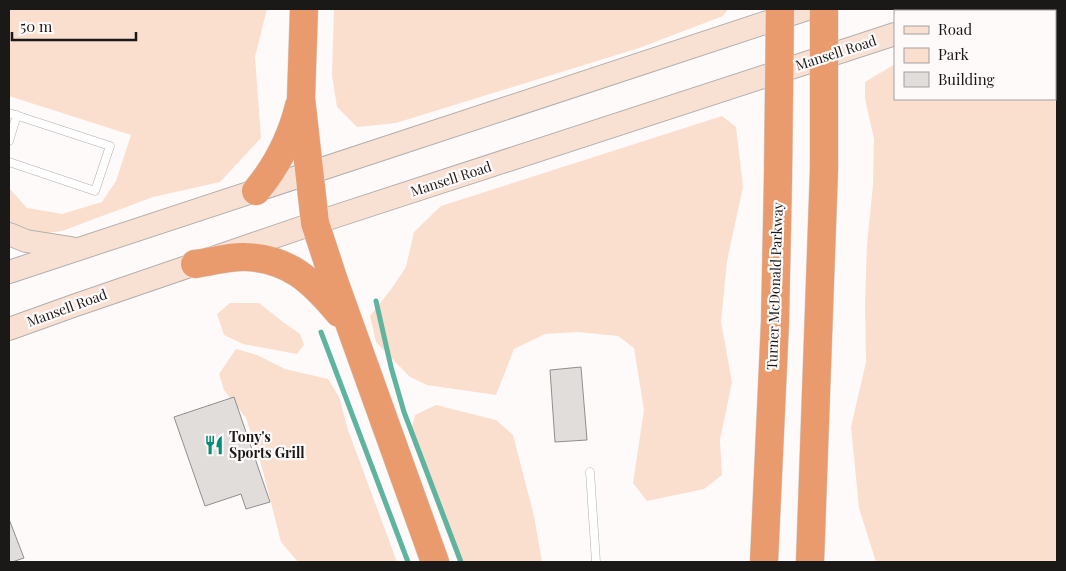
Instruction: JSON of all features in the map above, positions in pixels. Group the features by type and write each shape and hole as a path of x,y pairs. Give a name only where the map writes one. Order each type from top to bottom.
{"highway":[{"path":"304,9 301,98 315,223 323,251 435,562"},
{"name":"Turner McDonald Parkway","path":"764,562 775,313 780,9"},
{"path":"810,562 824,169 824,9"},
{"path":"256,191 268,176 285,146 294,126 301,98"},
{"path":"195,264 244,257 282,264 306,277 351,328"}],"main road":[{"path":"9,272 807,9"},
{"name":"Mansell Road","path":"9,329 315,223 890,34"},
{"path":"9,234 26,241 77,249"}],"lane":[{"path":"9,113 110,146 95,191 9,162"},
{"path":"9,141 18,115"},
{"path":"590,472 596,562"}],"green space":[{"path":"9,9 267,9 255,57 261,138 220,182 153,197 62,231 40,234 9,223 9,188 27,208 62,214 102,202 116,181 131,135 9,96"},
{"path":"334,9 728,9 723,16 639,48 396,123 357,127 337,107 332,75"},
{"path":"1056,12 1057,562 876,562 859,508 851,427 866,362 867,244 873,185 874,139 865,99 865,82 894,65 894,100 1056,100"},
{"path":"722,116 736,127 743,187 727,261 721,322 732,382 720,440 722,475 704,489 647,501 633,483 644,410 634,348 618,336 578,332 545,334 514,349 496,395 427,385 410,377 376,342 370,316 406,267 414,232 441,206"},
{"path":"230,303 259,303 300,334 304,345 297,354 243,344 224,335 217,314"},
{"path":"236,349 257,355 285,369 328,379 339,397 348,430 397,562 298,562 281,542 260,460 246,418 224,390 219,374"},
{"path":"436,405 496,420 513,435 534,516 542,562 458,562 410,435 415,415"}],"building":[{"path":"581,367 587,440 555,442 550,370"},
{"path":"234,397 270,502 246,509 241,494 205,506 174,417"},
{"path":"9,519 24,558 12,562 9,562"}],"waterway":[{"path":"376,301 391,367 404,412 461,562"},
{"path":"321,332 408,562"}],"place":[{"name":"Tony's Sports Grill","path":"214,445"}]}
